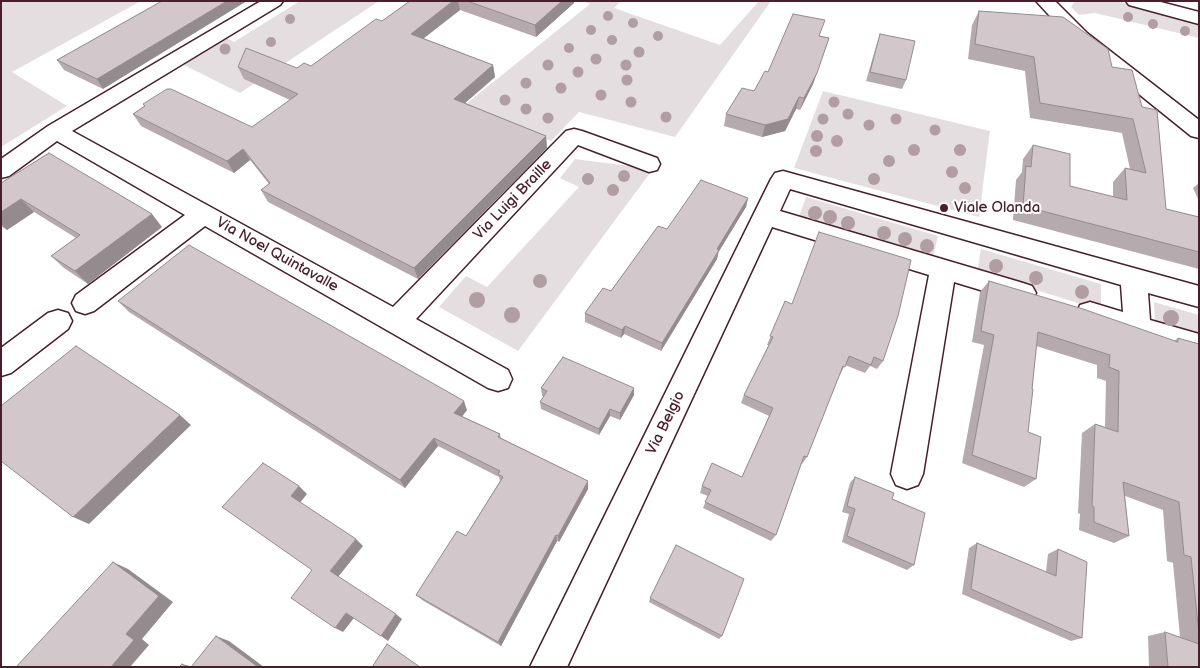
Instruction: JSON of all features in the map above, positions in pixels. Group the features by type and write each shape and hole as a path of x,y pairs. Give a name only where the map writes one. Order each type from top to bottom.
{"street":[{"path":"1,170 56,131 274,1"},
{"path":"1045,1 1065,10 1080,37 1199,131"},
{"path":"1136,1 1199,18"},
{"path":"1157,1 1199,18"},
{"name":"Via Noel Quintavalle","path":"56,131 498,379"},
{"name":"Via Luigi Braille","path":"396,322 574,136 649,164"},
{"name":"Via Belgio","path":"548,667 783,179 964,230"},
{"path":"85,303 203,214"},
{"path":"766,216 1042,299"},
{"path":"907,474 950,271 964,230 1199,296"},
{"path":"1134,278 1137,328"},
{"path":"1070,307 1199,346"},
{"path":"1,364 58,321"}],"shaded area":[{"path":"1,1 141,1 12,72 67,106 1,147"},
{"path":"300,1 379,1 240,93 184,65 227,38 234,42"},
{"path":"583,1 621,1 614,8 720,45 759,1 771,1 675,137 579,112 551,141 466,104 590,4"},
{"path":"1075,1 1117,1 1199,23 1199,38 1095,13 1079,15 1071,7"},
{"path":"823,91 990,131 979,217 794,168"},
{"path":"575,159 653,169 518,351 439,307 466,276 487,287 579,187 560,178"},
{"path":"806,197 938,236 933,257 799,216"},
{"path":"981,249 1101,284 1101,310 977,272"},
{"path":"1154,302 1199,315 1199,337 1155,324"}],"building":[{"path":"162,1 227,1 97,79 57,60"},
{"path":"410,1 453,1 411,34 493,65 454,99 546,136 414,268 261,190 270,183 243,149 227,161 133,114 145,106 143,104 167,89 171,89 252,127 298,94 238,67 246,48 297,68 304,63 311,66 376,19 382,21"},
{"path":"467,1 562,1 535,25"},
{"path":"979,11 1063,17 1108,49 1112,67 1132,70 1142,107 1157,110 1166,209 1199,217 1199,252 1023,206 1026,166 1031,167 1033,145 1070,154 1070,186 1127,200 1125,168 1146,173 1133,119 1040,103 1034,57 975,44"},
{"path":"793,14 825,20 819,36 829,38 817,73 804,98 799,97 788,119 765,125 726,114 742,88 754,91 765,71 768,72"},
{"path":"880,34 915,41 906,80 870,72"},
{"path":"49,153 152,214 75,271 51,256 80,235 21,199 1,212 1,183"},
{"path":"701,180 748,198 717,249 719,250 662,343 625,326 622,330 585,313 603,288 611,291 658,226 667,229"},
{"path":"819,232 911,260 898,316 883,361 874,357 871,365 849,356 845,367 843,366 807,457 804,456 776,535 705,502 711,490 702,486 712,463 742,477 773,408 744,395 773,337 770,336 785,301 792,304"},
{"path":"189,245 464,401 454,413 500,434 498,437 588,481 558,536 556,535 498,642 416,595 457,531 466,536 503,477 498,474 500,471 434,438 400,480 118,301"},
{"path":"989,281 1083,309 1178,342 1178,338 1199,344 1199,634 1191,557 1184,555 1179,502 1123,482 1129,536 1094,522 1094,507 1092,506 1095,424 1118,432 1119,371 1109,367 1110,355 1038,332 1028,432 1041,437 1036,479 972,455 994,335 981,331"},
{"path":"76,346 180,415 73,517 1,461 1,406"},
{"path":"563,357 634,388 620,413 610,409 599,429 540,402 547,391 541,388"},
{"path":"263,463 299,486 291,496 356,539 330,571 396,614 381,636 346,613 335,628 291,598 312,570 222,507"},
{"path":"855,477 894,493 892,499 925,513 914,565 847,536 855,509 847,506"},
{"path":"977,543 1056,576 1058,549 1087,562 1082,638 971,589"},
{"path":"676,545 744,579 722,636 650,598"},
{"path":"113,562 159,596 126,634 134,640 111,667 16,667"},
{"path":"1165,632 1199,644 1199,667 1168,667"},
{"path":"216,636 258,667 191,667"},
{"path":"387,644 420,667 372,667"}],"place":[{"name":"Viale Olanda","path":"944,208"}]}
